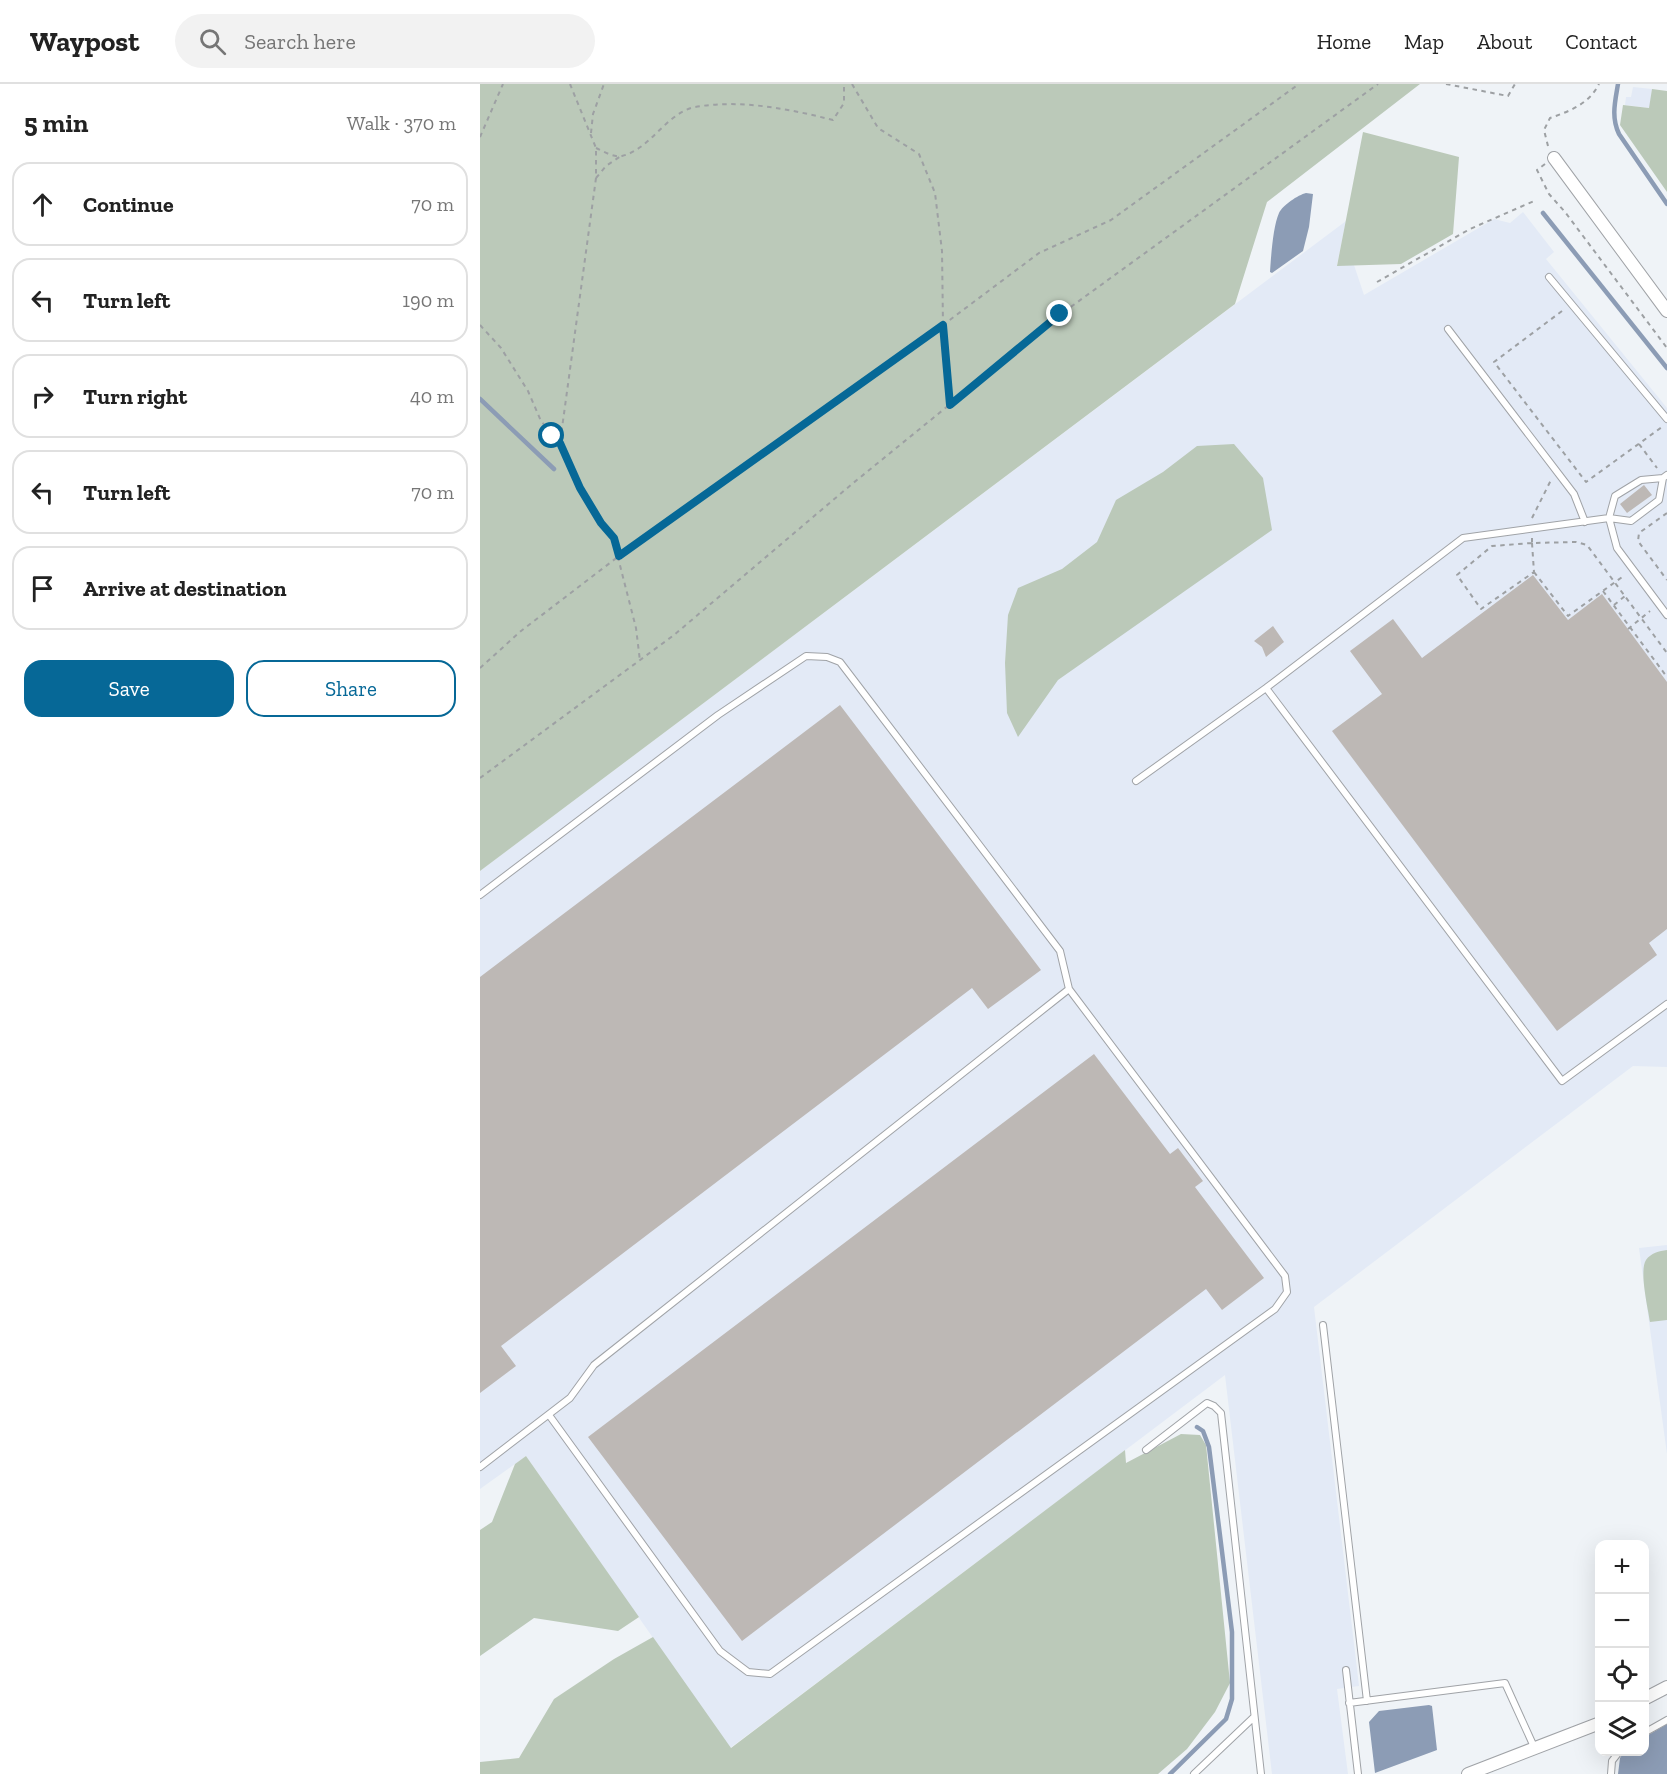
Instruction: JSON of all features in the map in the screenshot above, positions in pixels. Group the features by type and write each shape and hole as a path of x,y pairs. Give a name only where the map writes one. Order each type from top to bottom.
{"street":[{"path":"1554,158 1667,311"},
{"path":"1649,1696 1667,1687"},
{"path":"1468,1774 1595,1725"}],"lane":[{"path":"1549,277 1667,419"},
{"path":"1448,329 1574,494 1585,522"},
{"path":"1136,781 1266,688 1463,538 1609,518 1631,521 1659,500 1665,476 1641,480 1614,496 1609,518 1617,548 1667,615"},
{"path":"480,895 718,715 806,656 827,657 840,662 1060,951 1069,989 1285,1276 1287,1292 1275,1309 770,1674 748,1672 720,1651 549,1415"},
{"path":"1266,688 1562,1081 1667,1004"},
{"path":"480,1467 570,1398 594,1365 1069,989"},
{"path":"1323,1325 1367,1701"},
{"path":"1146,1450 1207,1403 1221,1413 1261,1774"},
{"path":"1346,1670 1358,1774"},
{"path":"1349,1703 1504,1683 1535,1749"},
{"path":"1194,1774 1254,1717"},
{"path":"1649,1730 1667,1720"},
{"path":"1611,1774 1612,1761 1616,1756"}],"path":[{"path":"480,137 503,84"},
{"path":"560,443 596,178 596,148 570,84"},
{"path":"591,135 593,114 604,84"},
{"path":"596,178 606,166 638,148 673,119 693,108 748,105 805,113 833,120 844,103 844,84"},
{"path":"852,84 878,128 919,154 935,193 942,251 943,325 950,405"},
{"path":"480,669 521,631 619,556 1040,253 1111,220 1299,84"},
{"path":"480,778 527,741 640,661 1060,314 1378,84"},
{"path":"1446,84 1508,96 1515,84"},
{"path":"1550,118 1575,110 1595,92 1599,84"},
{"path":"596,148 621,156"},
{"path":"1537,170 1549,194 1667,348"},
{"path":"1377,282 1470,229 1534,201"},
{"path":"1562,311 1494,362 1586,482 1667,424"},
{"path":"480,325 501,348 528,391 541,421 560,443 580,488 601,523 614,538 636,628 640,661"},
{"path":"1639,444 1665,476"},
{"path":"1556,469 1531,518 1534,572 1568,616 1632,570"},
{"path":"1667,513 1639,533 1638,541 1667,580"},
{"path":"1534,572 1481,609 1457,575 1492,546 1583,543 1592,551 1667,652"},
{"path":"1603,591 1667,677"},
{"path":"1614,605 1625,596"},
{"path":"1629,628 1659,605"}],"shaded area":[{"path":"1633,87 1652,89 1650,108 1625,105 1626,97 1631,97"},
{"path":"1523,212 1554,252 1546,259 1667,408 1667,1067 1633,1066 1314,1307 1359,1686 1337,1689 1348,1774 1272,1774 1225,1375 730,1748 526,1456 480,1489 480,871 1346,221 1337,265 1354,265 1364,295 1494,219 1510,223"},
{"path":"1667,1245 1667,1454 1639,1248"}],"green space":[{"path":"480,84 1420,84 1267,202 1235,304 480,871"},
{"path":"1652,89 1667,91 1667,192 1620,125 1623,105 1649,108"},
{"path":"1363,132 1459,157 1453,234 1401,264 1337,266"},
{"path":"1234,444 1263,478 1272,530 1058,680 1018,737 1007,713 1005,663 1008,615 1018,588 1062,569 1097,542 1116,500 1163,472 1197,446"},
{"path":"1667,1250 1667,1320 1650,1322 1644,1265 1650,1256"},
{"path":"1181,1434 1200,1435 1206,1445 1230,1683 1215,1712 1187,1749 1158,1774 480,1774 480,1762 519,1758 554,1699 614,1659 653,1637 731,1748 1125,1450 1126,1463"},
{"path":"526,1456 639,1617 618,1631 534,1618 480,1656 480,1530 492,1522 515,1464"}],"water":[{"path":"1306,193 1313,194 1303,251 1272,273 1270,272 1273,242 1279,213 1291,201"},
{"path":"1432,1706 1437,1750 1375,1773 1369,1722 1379,1711"},
{"path":"1667,1724 1667,1774 1618,1774 1621,1756 1649,1756 1649,1735"}],"building":[{"path":"1644,485 1652,495 1627,513 1620,504"},
{"path":"1533,575 1568,620 1602,594 1667,682 1667,929 1649,943 1657,955 1557,1031 1332,731 1382,694 1350,651 1393,619 1422,658"},
{"path":"1273,626 1284,642 1266,657 1262,647 1254,641"},
{"path":"840,705 1041,970 988,1009 972,988 501,1346 516,1366 480,1393 480,977"},
{"path":"1094,1054 1170,1154 1178,1148 1203,1181 1195,1187 1264,1278 1222,1310 1206,1289 742,1641 588,1437"}],"waterway":[{"path":"1618,84 1614,115 1619,134 1667,204"},
{"path":"1543,213 1667,368"},
{"path":"480,399 554,469"},
{"path":"1170,1774 1226,1719 1232,1699 1232,1632 1209,1447 1203,1431 1197,1427"}],"route":[{"path":"552,436 560,443 580,488 601,523 614,538 619,556 943,325 950,405 1060,314"}]}
